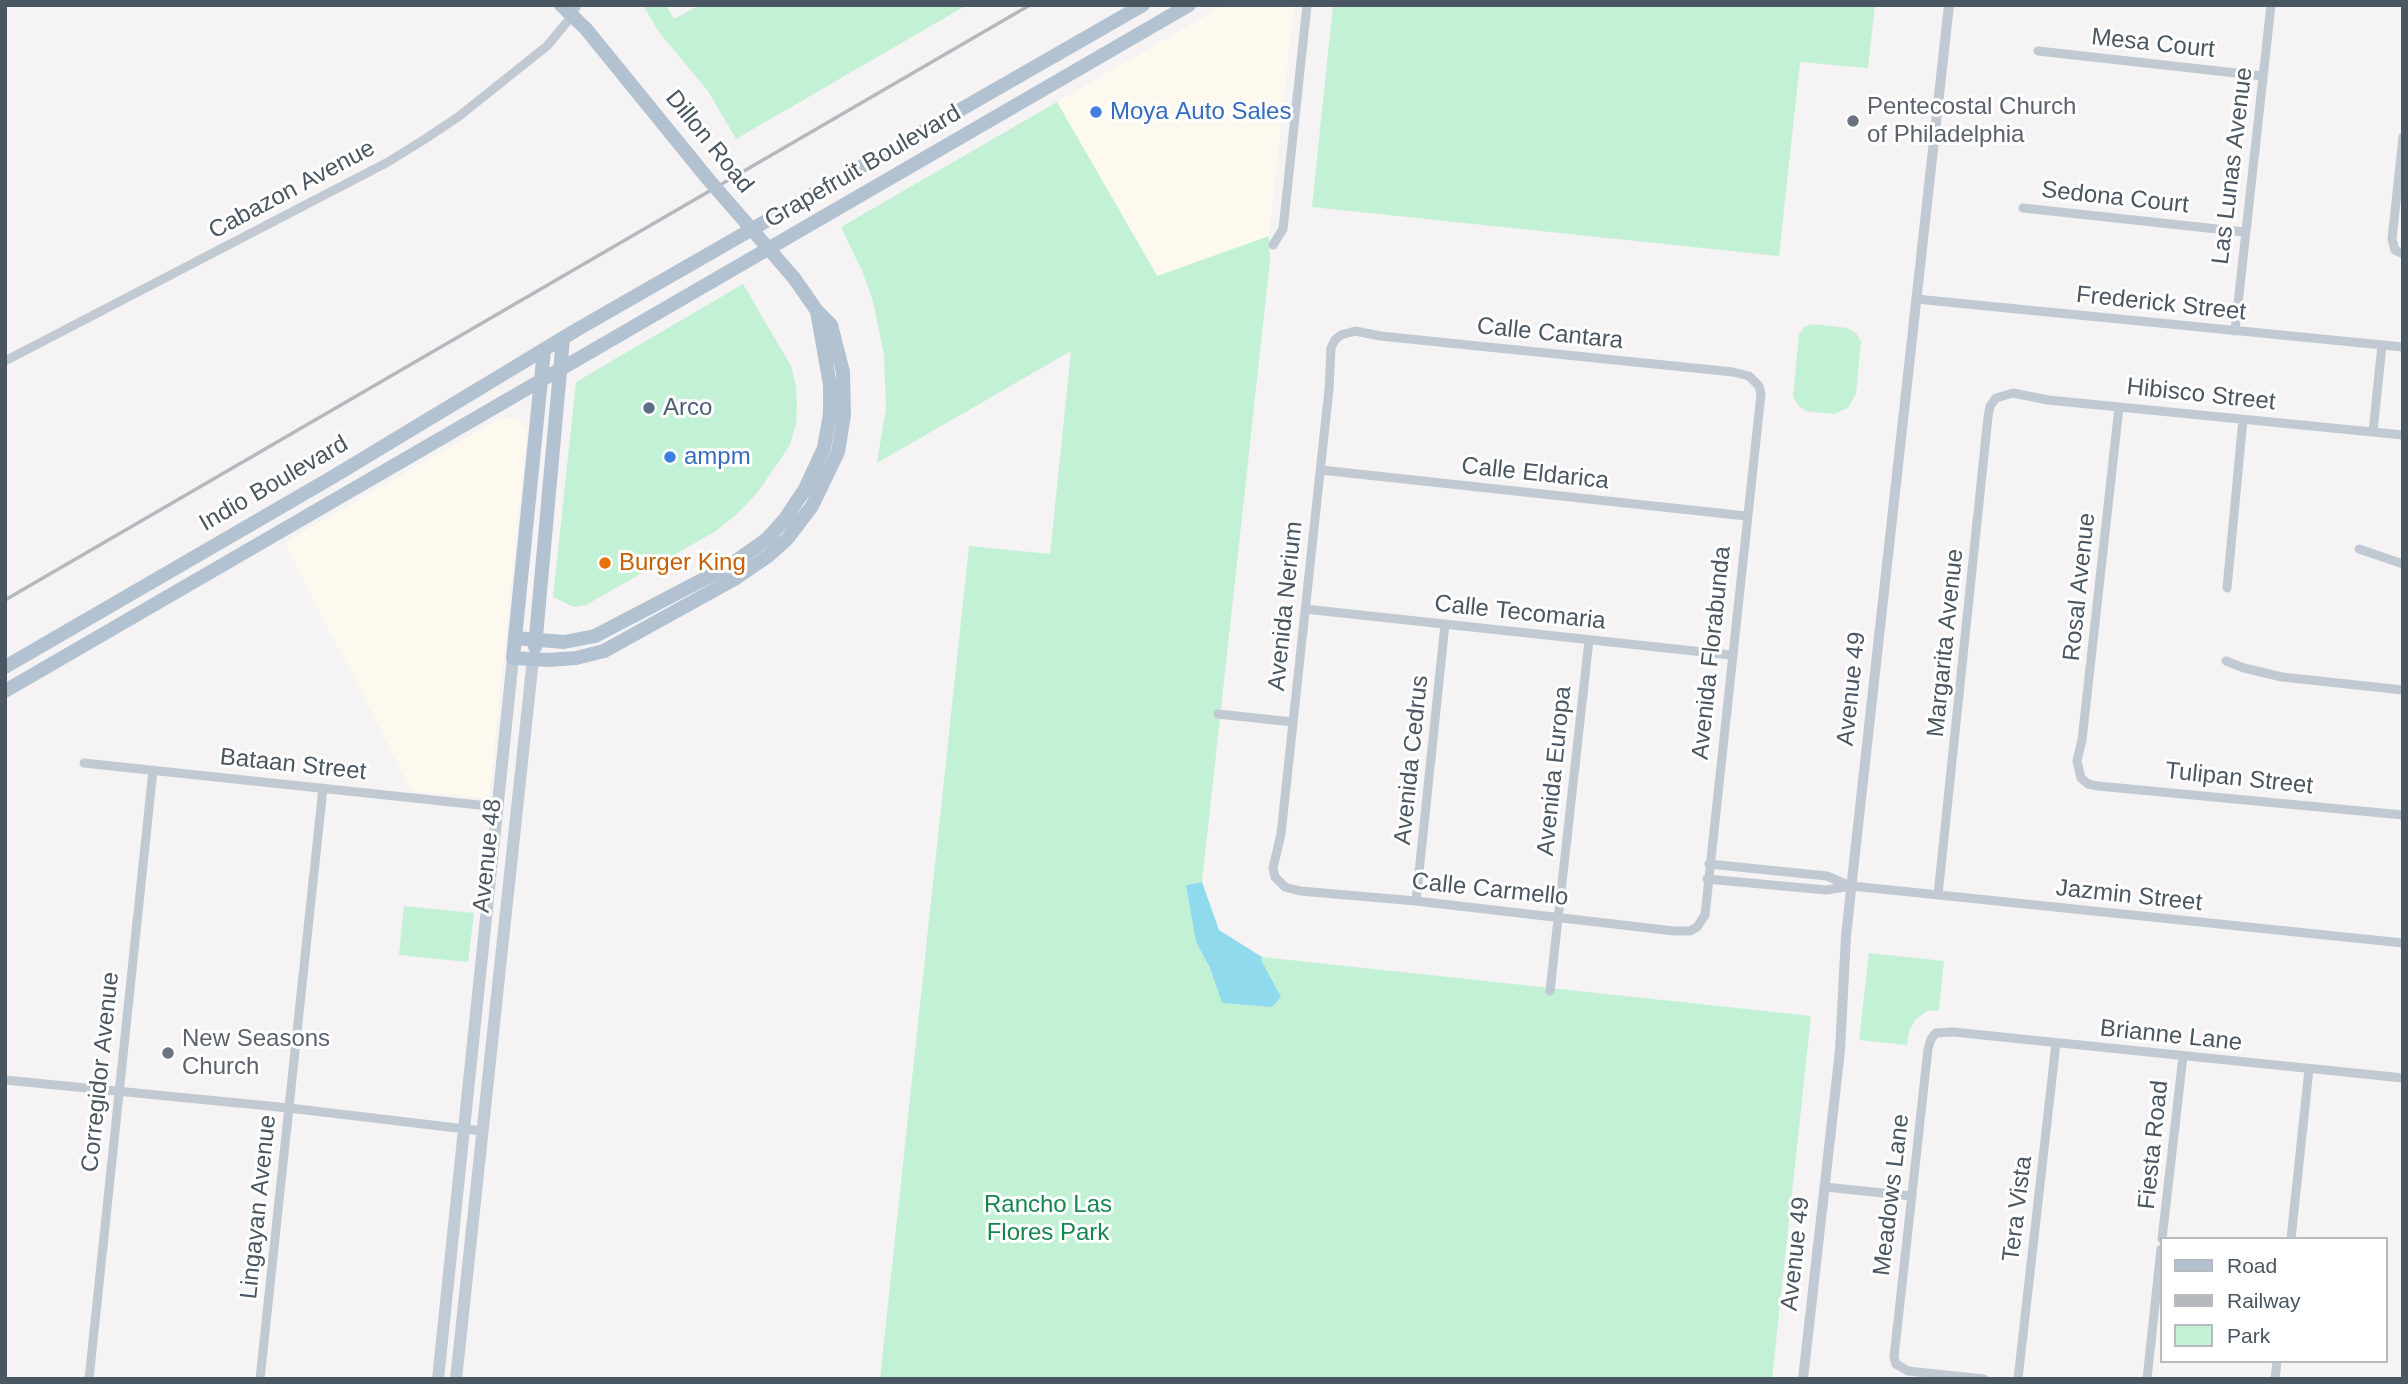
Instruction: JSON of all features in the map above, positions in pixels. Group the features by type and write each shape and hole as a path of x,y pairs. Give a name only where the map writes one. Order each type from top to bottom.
{"main road":[{"name":"Dillon Road","path":"513,658 576,658 604,651 736,578 768,556 796,528 830,473 838,452 844,415 843,372 831,325 680,145 574,11 561,5"},
{"name":"Grapefruit Boulevard","path":"563,338 1143,5"},
{"name":"Grapefruit Boulevard","path":"560,369 1189,5"},
{"name":"Dillon Road","path":"515,638 579,640 614,627 751,553 768,539 806,489 824,448 830,414 830,386 817,311"},
{"name":"Indio Boulevard","path":"5,667 331,478 563,338"},
{"name":"Avenue 48","path":"456,1379 535,640 563,338"},
{"name":"Avenue 48","path":"438,1379 544,350"},
{"name":"Indio Boulevard","path":"5,691 560,369"},
{"path":"498,807 505,812 506,819 495,930 501,956"}],"street":[{"path":"1273,245 1283,229 1307,5"},
{"name":"Avenue 49","path":"1804,1379 1840,1050 1852,886 1949,5"},
{"name":"Las Lunas Avenue","path":"2235,331 2271,5"},
{"name":"Cabazon Avenue","path":"5,361 416,145 458,117 547,46 574,11"},
{"name":"Mesa Court","path":"2038,51 2263,76"},
{"path":"2399,252 2392,239 2403,137"},
{"name":"Sedona Court","path":"2023,208 2245,232"},
{"name":"Frederick Street","path":"1916,299 2403,347"},
{"name":"Calle Cantara","path":"1340,335 1354,331 1380,336 1733,372 1749,376 1755,381"},
{"name":"Avenida Nerium","path":"1279,883 1273,868 1280,834 1293,722 1321,470 1331,348 1340,335"},
{"path":"2373,432 2382,345"},
{"name":"Avenida Florabunda","path":"1697,927 1705,915 1761,394 1755,381"},
{"name":"Hibisco Street","path":"1996,398 2013,393 2048,400 2403,435"},
{"name":"Margarita Avenue","path":"1938,895 1990,406 1996,398"},
{"name":"Rosal Avenue","path":"2078,770 2119,407"},
{"path":"2227,588 2243,419"},
{"name":"Calle Eldarica","path":"1321,470 1746,516"},
{"path":"2359,549 2403,564"},
{"name":"Calle Tecomaria","path":"1305,609 1731,655"},
{"name":"Avenida Cedrus","path":"1416,901 1446,624"},
{"name":"Avenida Europa","path":"1550,991 1589,640"},
{"path":"2226,661 2253,671 2282,677 2403,690"},
{"path":"1218,714 1293,722"},
{"name":"Bataan Street","path":"84,763 498,807"},
{"name":"Corregidor Avenue","path":"89,1379 153,770"},
{"name":"Tulipan Street","path":"2078,770 2081,778 2088,784 2098,786 2403,816"},
{"name":"Lingayan Avenue","path":"260,1379 323,788"},
{"path":"1709,864 1828,876 1852,886"},
{"path":"1707,879 1826,891 1852,886"},
{"name":"Calle Carmello","path":"1279,883 1292,890 1416,901 1674,931 1690,931 1697,927"},
{"name":"Jazmin Street","path":"1852,886 2403,943"},
{"name":"Brianne Lane","path":"1936,1033 1953,1032 2403,1078"},
{"name":"Meadows Lane","path":"1936,1033 1928,1049 1894,1350 1896,1364 1908,1371 1984,1379"},
{"name":"Tera Vista","path":"2018,1379 2056,1043"},
{"name":"Fiesta Road","path":"2162,1237 2183,1056"},
{"path":"2291,1237 2309,1069"},
{"path":"5,1080 289,1108 482,1131"},
{"path":"1825,1187 1912,1196"},
{"path":"2147,1379 2160,1258"}],"shaded area":[{"path":"1224,5 1294,5 1269,236 1158,276 1057,102"},
{"path":"502,417 518,418 527,430 489,799 411,791 285,542"}],"green space":[{"path":"643,5 666,5 674,19 700,5 967,5 736,139 708,91 658,31"},
{"path":"1333,5 1875,5 1868,68 1800,62 1779,256 1312,207"},
{"name":"Rancho Las Flores Park","path":"1057,102 1157,276 1269,236 1270,261 1202,882 1187,884 1196,942 1210,968 1222,1002 1262,957 1811,1016 1772,1379 880,1379 969,546 1050,554 1071,351 877,463 886,408 884,355 873,301 841,227"},
{"path":"743,284 791,366 797,404 796,424 790,445 758,492 716,531 586,605 574,607 553,597 576,382"},
{"path":"1812,324 1847,328 1856,333 1861,342 1856,394 1848,408 1834,414 1805,411 1793,396 1799,335 1804,327"},
{"path":"404,906 474,913 468,962 399,955"},
{"path":"1869,953 1944,961 1939,1010 1927,1011 1915,1020 1909,1031 1907,1045 1859,1040"}],"water":[{"path":"1202,882 1219,930 1262,957 1261,960 1281,997 1272,1007 1222,1003 1210,968 1196,942 1186,885"}],"railway":[{"path":"5,600 1030,5"}],"place":[{"name":"Moya Auto Sales","path":"1096,112"},
{"name":"Pentecostal Church of Philadelphia","path":"1853,121"},
{"name":"Arco","path":"649,408"},
{"name":"ampm","path":"670,457"},
{"name":"Burger King","path":"605,563"},
{"name":"New Seasons Church","path":"168,1053"}]}
